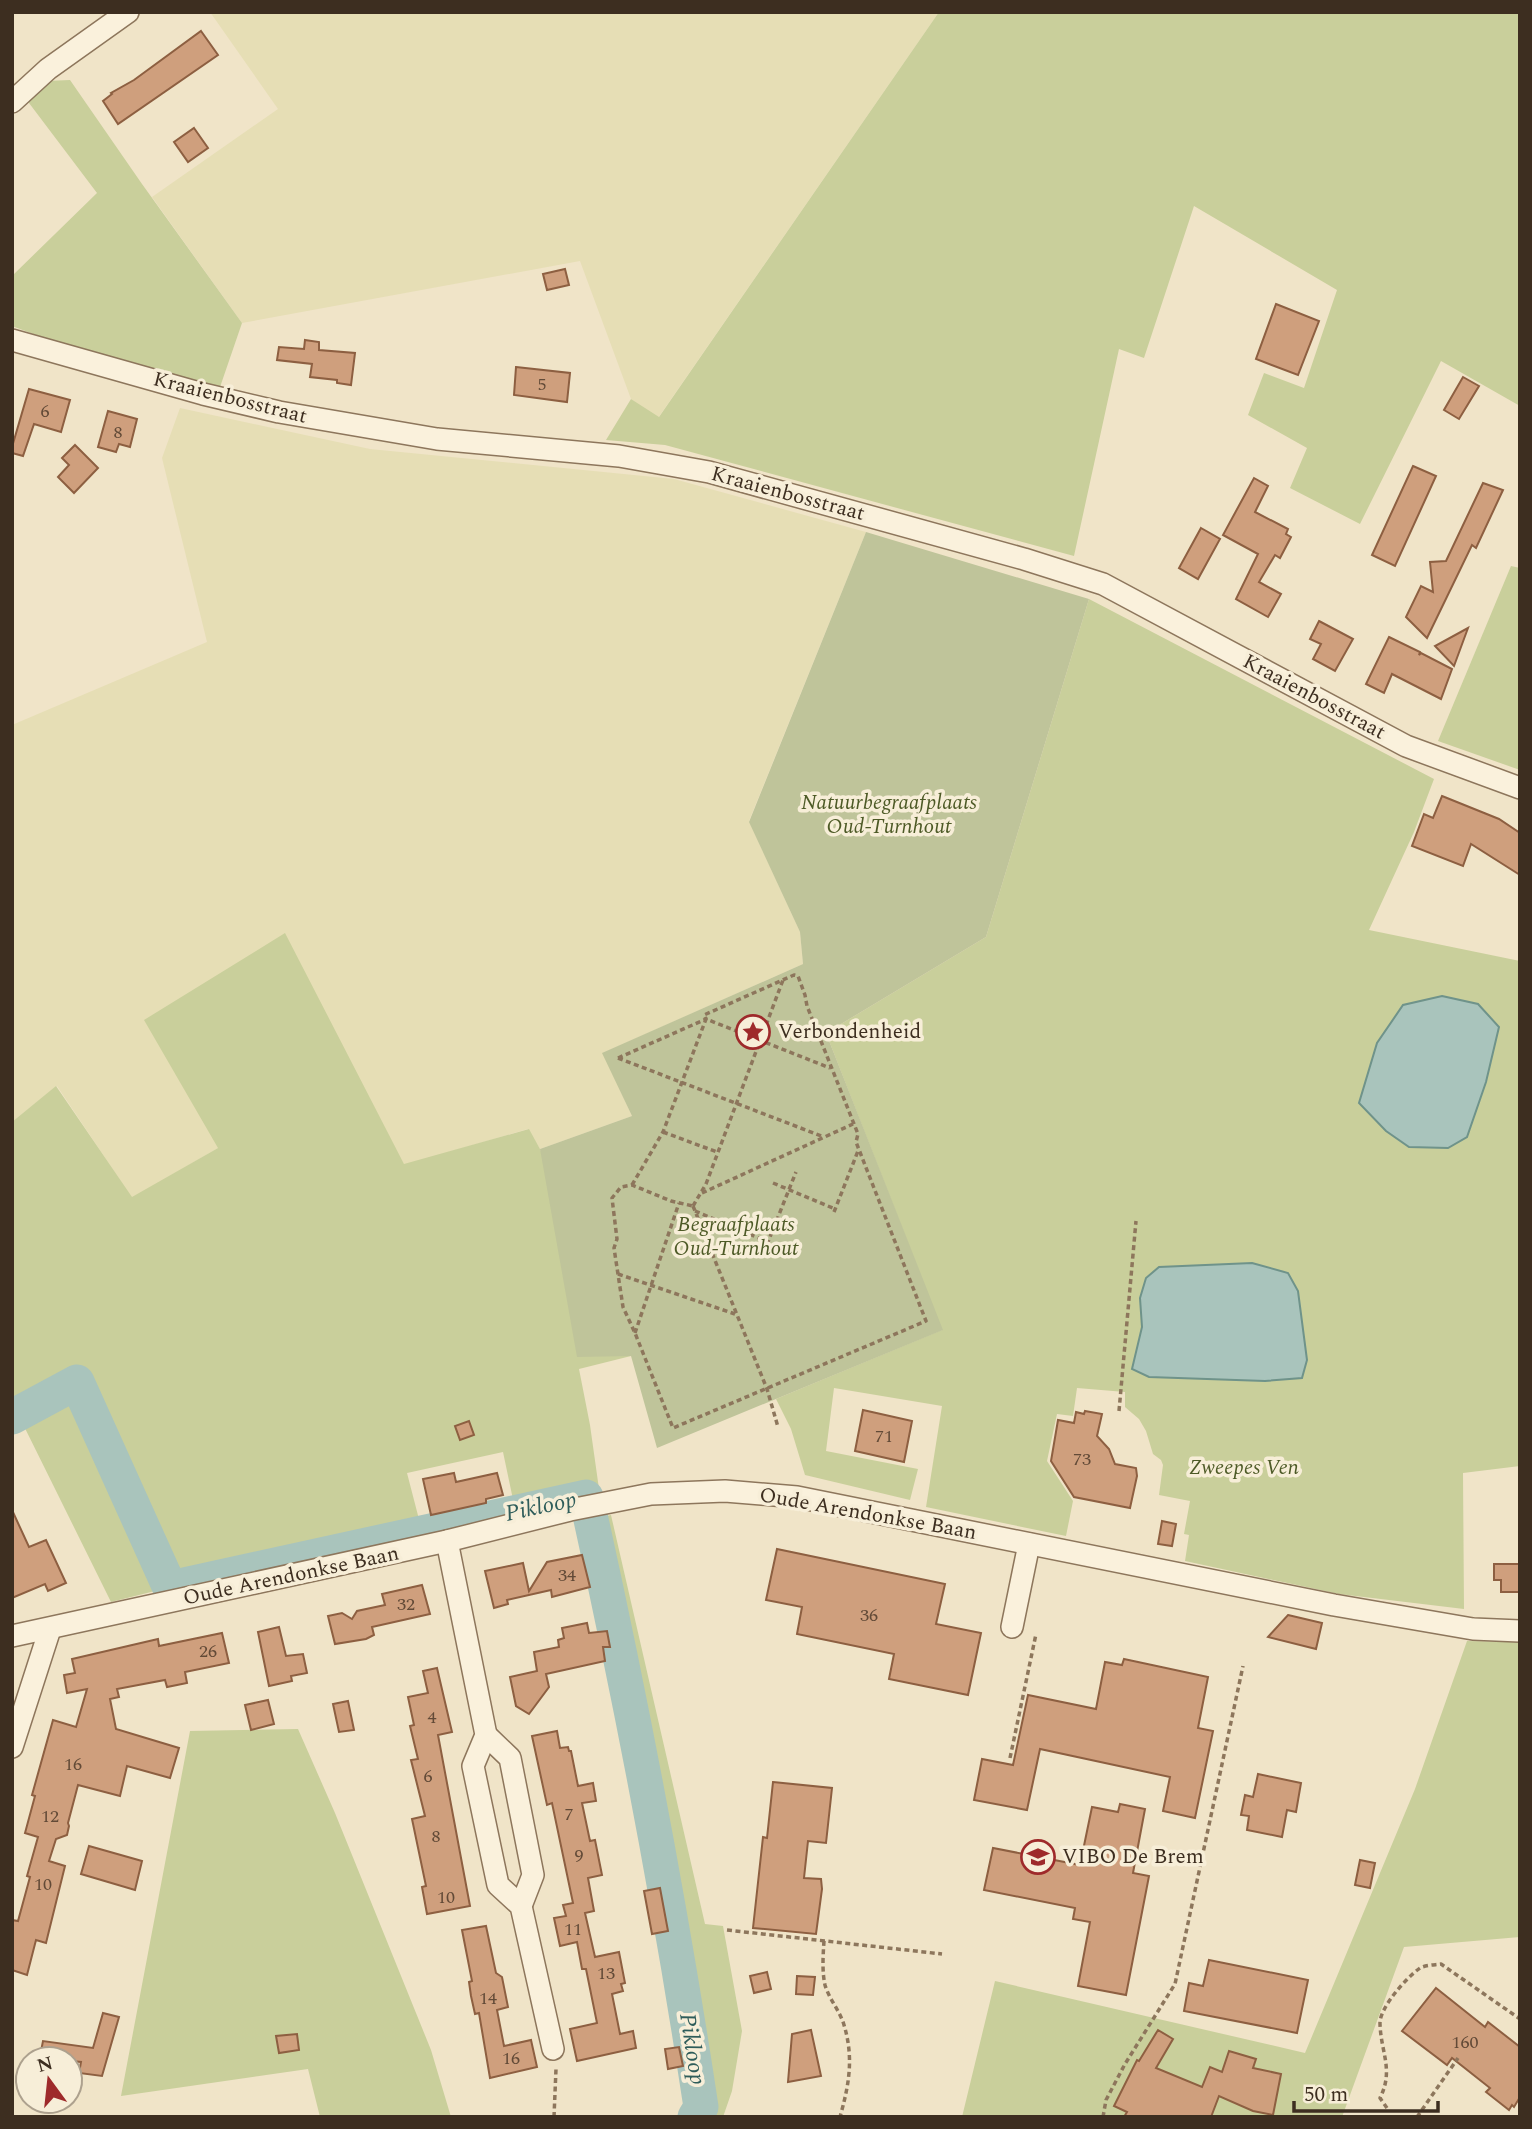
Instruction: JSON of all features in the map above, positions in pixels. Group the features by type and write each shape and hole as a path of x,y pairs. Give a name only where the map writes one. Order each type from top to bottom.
{"street":[{"path":"12,102 48,69 128,12"},
{"name":"Kraaienbosstraat","path":"12,340 203,394 279,412 436,439 619,456 709,472 1024,559 1103,584 1406,746 1520,788"},
{"name":"Oude Arendonkse Baan","path":"12,1636 447,1541 601,1503 650,1494 725,1491 797,1497 1346,1607 1473,1629 1520,1631"},
{"path":"447,1541 486,1735 473,1766 498,1885 521,1906"},
{"path":"1012,1627 1028,1544"},
{"path":"12,1747 50,1629"},
{"path":"486,1735 510,1758 533,1875 521,1906 553,2049"}],"path":[{"path":"632,1185 663,1132 706,1019 704,1015 794,975 798,976 806,995 807,1006 858,1134 856,1142 926,1321 673,1428 623,1307 614,1248 617,1239 612,1198 621,1187 632,1185 694,1208 768,1242 796,1172"},
{"path":"778,1427 767,1389 694,1208 783,980"},
{"path":"824,1137 618,1058 706,1019 832,1069"},
{"path":"700,1194 853,1124"},
{"path":"663,1132 718,1152"},
{"path":"773,1183 834,1210 859,1149"},
{"path":"635,1333 679,1203"},
{"path":"1119,1410 1136,1221"},
{"path":"618,1274 736,1315"},
{"path":"1010,1758 1036,1634"},
{"path":"1102,2117 1106,2100 1125,2064 1175,1984 1243,1666"},
{"path":"727,1930 942,1954"},
{"path":"824,1941 825,1985 844,2024 851,2062 840,2117"},
{"path":"1387,2108 1380,2098 1387,2085 1387,2076 1379,2021 1402,1984 1422,1967 1441,1964 1520,2019"},
{"path":"553,2049 557,2075 554,2117"},
{"path":"1417,2117 1458,2058"}],"shaded area":[{"path":"210,12 939,12 658,418 631,399 580,261 242,323 152,197 278,109"},
{"path":"180,408 370,449 674,479 866,532 749,821 800,932 803,964 603,1053 632,1116 540,1149 528,1129 404,1165 284,934 218,1148 132,1198 57,1086 12,1122 12,725 207,642 162,458"}],"green space":[{"path":"939,12 1520,12 1520,406 1441,361 1360,524 1290,488 1307,448 1248,415 1264,373 1304,388 1337,290 1194,206 1144,358 1119,349 1074,556 665,445 606,440 631,399 659,417"},
{"path":"70,80 242,323 219,390 92,356 12,326 12,276 97,193 26,99 46,81"},
{"path":"866,532 1089,599 986,937 826,1033 943,1330 657,1448 631,1356 577,1357 540,1149 632,1116 602,1053 803,964 800,932 749,822"},
{"path":"1511,566 1520,568 1520,770 1438,741"},
{"name":"Zweepes Ven","path":"1089,599 1434,779 1414,832 1369,930 1520,961 1520,1466 1463,1473 1464,1609 1339,1594 1185,1561 1189,1535 1184,1534 1190,1501 1159,1495 1163,1465 1153,1454 1139,1419 1125,1407 1125,1392 1077,1388 1073,1416 1057,1414 1047,1461 1073,1501 1066,1536 926,1507 942,1406 834,1388 826,1451 918,1469 910,1500 805,1475 791,1429 776,1399 942,1330 826,1033 986,937","holes":["1252,1263 1288,1273 1298,1291 1265,1381 1149,1377 1132,1369 1142,1327 1140,1298 1146,1278 1159,1267"]},
{"path":"285,933 404,1164 529,1129 631,1356 579,1369 599,1489 515,1509 503,1452 407,1473 421,1527 181,1577 159,1590 111,1602 12,1402 12,1122 56,1086 132,1197 218,1148 144,1020"},
{"path":"611,1515 705,1924 723,1926 742,2031 732,2091 723,2117 695,2117 701,2107 653,1815 591,1519"},
{"path":"1467,1641 1520,1642 1520,1937 1404,1947 1342,2117 962,2117 995,1981 1305,2053 1415,1789"},
{"path":"298,1729 431,2050 451,2117 320,2117 308,2069 121,2096 190,1731"}],"water":[{"path":"1442,996 1478,1004 1499,1027 1486,1082 1467,1137 1448,1148 1409,1147 1386,1131 1359,1103 1377,1043 1403,1005"},
{"path":"1252,1263 1288,1273 1298,1291 1307,1360 1302,1378 1265,1381 1149,1377 1132,1369 1142,1327 1140,1298 1146,1278 1159,1267"}],"building":[{"path":"201,31 218,55 118,124 103,101"},
{"path":"194,128 208,148 188,162 174,142"},
{"path":"565,269 569,285 547,290 543,274"},
{"path":"1276,304 1319,321 1298,375 1256,359"},
{"path":"305,340 319,342 319,350 355,353 351,385 337,383 337,380 310,377 312,364 277,360 279,347 304,349"},
{"path":"516,367 570,373 567,402 514,395"},
{"path":"1463,377 1479,386 1459,419 1444,410"},
{"path":"29,389 70,400 61,432 34,424 23,456 12,453 12,447"},
{"path":"108,411 137,419 130,447 119,444 116,452 98,447"},
{"path":"75,445 98,468 74,493 58,477 69,465 62,458"},
{"path":"1413,466 1436,476 1395,566 1372,555"},
{"path":"1254,478 1268,486 1255,512 1288,529 1286,534 1291,537 1280,558 1275,555 1259,582 1281,594 1268,617 1236,599 1258,554 1223,535"},
{"path":"1483,483 1503,490 1476,548 1472,545 1427,638 1406,617 1421,586 1433,592 1430,562 1446,561"},
{"path":"1201,528 1220,539 1198,579 1179,568"},
{"path":"1319,621 1353,639 1335,671 1313,659 1321,644 1310,639"},
{"path":"1468,628 1454,666 1435,646"},
{"path":"1389,637 1420,652 1419,655 1421,653 1452,669 1441,699 1392,674 1384,693 1366,684"},
{"path":"1442,796 1499,819 1520,833 1520,875 1471,844 1463,866 1412,846 1424,814 1433,818"},
{"path":"863,1410 912,1421 904,1462 855,1451"},
{"path":"1085,1411 1102,1414 1097,1436 1109,1449 1115,1464 1136,1468 1137,1476 1130,1508 1074,1497 1051,1461 1058,1420 1074,1423 1076,1412 1084,1414"},
{"path":"469,1421 474,1435 460,1440 455,1426"},
{"path":"454,1473 456,1482 497,1473 503,1495 486,1499 486,1503 431,1515 423,1479"},
{"path":"12,1510 29,1547 46,1540 66,1583 48,1591 45,1584 12,1598"},
{"path":"1162,1521 1176,1524 1172,1546 1158,1544"},
{"path":"777,1549 945,1584 936,1624 981,1633 968,1695 889,1679 894,1654 797,1634 802,1607 766,1600"},
{"path":"582,1555 590,1587 552,1597 551,1590 507,1600 508,1604 494,1608 485,1571 523,1563 529,1591 547,1562"},
{"path":"1494,1564 1520,1564 1520,1592 1501,1592 1501,1580 1494,1580"},
{"path":"422,1585 430,1614 372,1627 374,1635 366,1639 335,1644 328,1616 342,1613 352,1619 357,1611 385,1605 382,1594"},
{"path":"1288,1615 1322,1623 1316,1649 1268,1637"},
{"path":"587,1623 589,1633 607,1631 610,1647 603,1647 605,1661 546,1674 549,1687 529,1714 516,1706 510,1677 537,1671 534,1652 559,1647 558,1640 564,1638 562,1628"},
{"path":"279,1627 286,1656 303,1654 307,1673 291,1676 292,1681 269,1686 258,1632"},
{"path":"222,1633 229,1663 185,1672 187,1683 167,1687 165,1680 117,1689 119,1697 110,1699 116,1729 179,1748 170,1778 127,1766 120,1796 78,1785 67,1835 56,1839 49,1861 65,1866 46,1943 36,1940 27,1975 12,1970 12,1920 18,1921 38,1837 25,1833 35,1796 32,1795 53,1720 76,1727 87,1689 67,1693 64,1675 75,1673 72,1659 158,1639 159,1646"},
{"path":"1124,1659 1208,1677 1198,1728 1213,1731 1195,1818 1163,1811 1170,1777 1040,1749 1027,1810 974,1800 982,1759 1013,1765 1028,1695 1096,1709 1105,1662 1122,1665"},
{"path":"437,1668 452,1732 438,1735 470,1906 427,1914 422,1887 426,1886 412,1819 425,1816 411,1760 418,1759 410,1726 414,1725 408,1697 428,1693 423,1671"},
{"path":"268,1700 274,1724 251,1730 245,1705"},
{"path":"348,1701 354,1730 339,1732 333,1704"},
{"path":"557,1731 560,1748 568,1747 571,1751 578,1786 593,1783 596,1801 582,1803 590,1841 595,1840 602,1875 588,1878 594,1911 585,1913 595,1957 619,1952 625,1983 621,1984 623,1991 612,1994 620,2034 633,2031 636,2048 577,2061 570,2029 597,2023 586,1969 582,1969 577,1942 560,1946 554,1918 566,1916 563,1905 573,1903 552,1803 547,1805 532,1736"},
{"path":"1258,1774 1301,1783 1296,1812 1287,1810 1282,1837 1247,1830 1249,1816 1241,1815 1245,1795 1253,1797"},
{"path":"773,1782 832,1788 826,1843 808,1841 804,1878 821,1879 822,1889 816,1934 753,1928 763,1837 767,1838"},
{"path":"1120,1804 1145,1809 1133,1873 1149,1876 1126,1995 1078,1986 1090,1922 1073,1919 1075,1908 984,1890 993,1848 1080,1865 1092,1807 1118,1812"},
{"path":"89,1846 142,1861 135,1890 81,1874"},
{"path":"1360,1860 1375,1863 1370,1888 1355,1885"},
{"path":"660,1888 668,1931 652,1934 644,1891"},
{"path":"486,1926 496,1973 502,1977 508,2007 497,2010 504,2046 531,2040 537,2067 490,2078 479,2013 475,2014 471,1996 469,1982 472,1981 462,1930"},
{"path":"1209,1960 1308,1980 1297,2033 1184,2011 1189,1983 1203,1986"},
{"path":"767,1972 771,1989 754,1993 750,1976"},
{"path":"797,1976 815,1977 813,1995 796,1994"},
{"path":"1436,1988 1485,2027 1488,2022 1520,2047 1520,2097 1514,2107 1512,2105 1509,2110 1486,2092 1490,2088 1452,2058 1447,2065 1402,2031"},
{"path":"103,2013 119,2017 102,2076 84,2074 84,2047 93,2048"},
{"path":"811,2030 821,2076 788,2082 792,2034"},
{"path":"1158,2030 1173,2039 1156,2068 1202,2087 1210,2067 1222,2072 1229,2051 1256,2059 1253,2068 1281,2074 1273,2115 1253,2111 1219,2096 1211,2117 1124,2117 1127,2112 1114,2106 1137,2060 1139,2061"},
{"path":"297,2034 299,2050 279,2053 276,2036"},
{"path":"43,2041 72,2045 42,2045"},
{"path":"679,2047 683,2066 668,2069 665,2049"}],"waterway":[{"name":"Pikloop","path":"12,1417 77,1382 170,1588 586,1497 619,1649 663,1877 701,2107 695,2117"}],"place":[{"name":"Verbondenheid","path":"753,1032"},
{"name":"VIBO De Brem","path":"1038,1857"}],"park label":[{"name":"Natuurbegraafplaats Oud-Turnhout","path":"889,815"},
{"name":"Begraafplaats Oud-Turnhout","path":"736,1237"}]}
